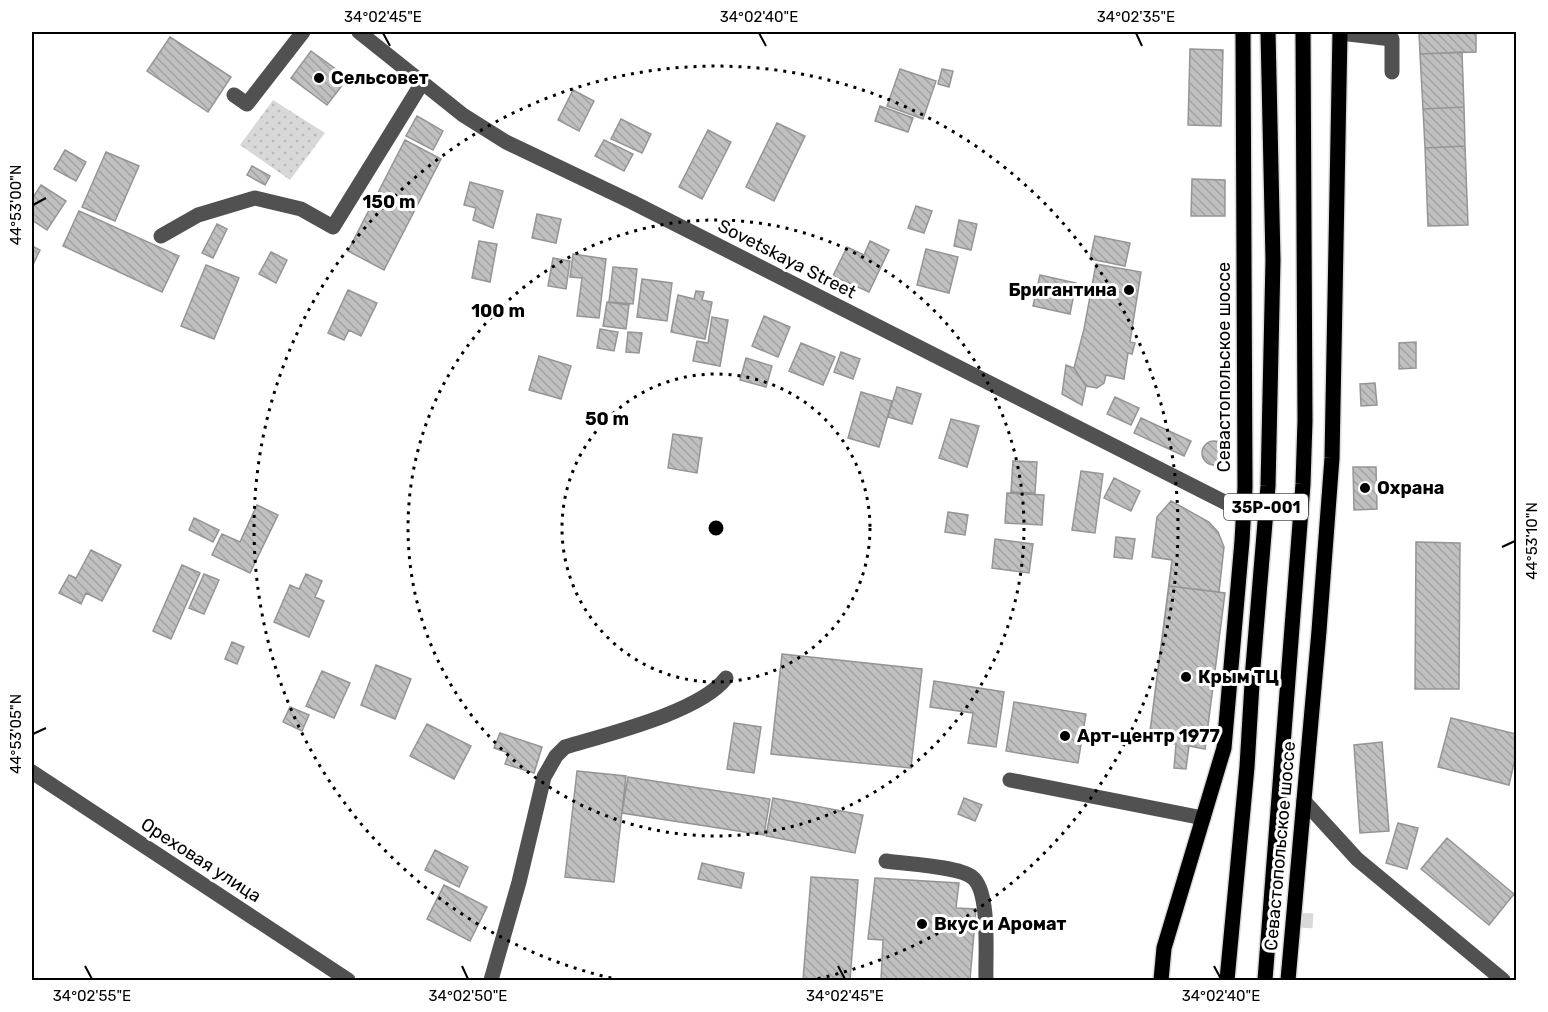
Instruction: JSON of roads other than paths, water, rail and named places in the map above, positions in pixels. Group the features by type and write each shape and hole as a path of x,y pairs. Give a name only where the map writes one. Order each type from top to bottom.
{"main road":[{"name":"Севастопольское шоссе","path":"1161,981 1164,948 1224,748 1242,541 1245,487 1243,32"},
{"name":"35Р-001","path":"1227,981 1247,767 1268,486 1273,260 1268,32"},
{"name":"35Р-001","path":"1265,981 1303,484 1305,421 1303,32"},
{"name":"Севастопольское шоссе","path":"1288,981 1332,458 1340,32"}],"street":[{"path":"234,95 247,104 303,32"},
{"name":"Sovetskaya Street","path":"359,32 463,115 506,142 632,202 1244,512"},
{"path":"1340,32 1392,39 1392,72"},
{"path":"161,236 198,215 255,198 301,209 333,227 422,83"},
{"path":"1215,496 1232,495 1245,487"},
{"path":"1215,496 1230,514 1242,541"},
{"path":"491,981 519,882 544,777 556,756 565,747 694,704 719,688 726,678"},
{"name":"Ореховая улица","path":"32,772 348,981"},
{"path":"1010,780 1203,818"},
{"path":"1304,801 1357,859 1503,981"},
{"path":"1302,833 1313,825 1328,826"},
{"path":"886,861 959,871 973,878 981,890 986,981"}],"tunnel":[{"path":"1298,920 1315,921"}],"place":[{"name":"Сельсовет","path":"319,78"},
{"name":"Бригантина","path":"1129,290"},
{"name":"Охрана","path":"1365,488"},
{"name":"Крым ТЦ","path":"1186,677"},
{"name":"Арт-центр 1977","path":"1065,736"},
{"name":"Вкус и Аромат","path":"922,924"}]}
